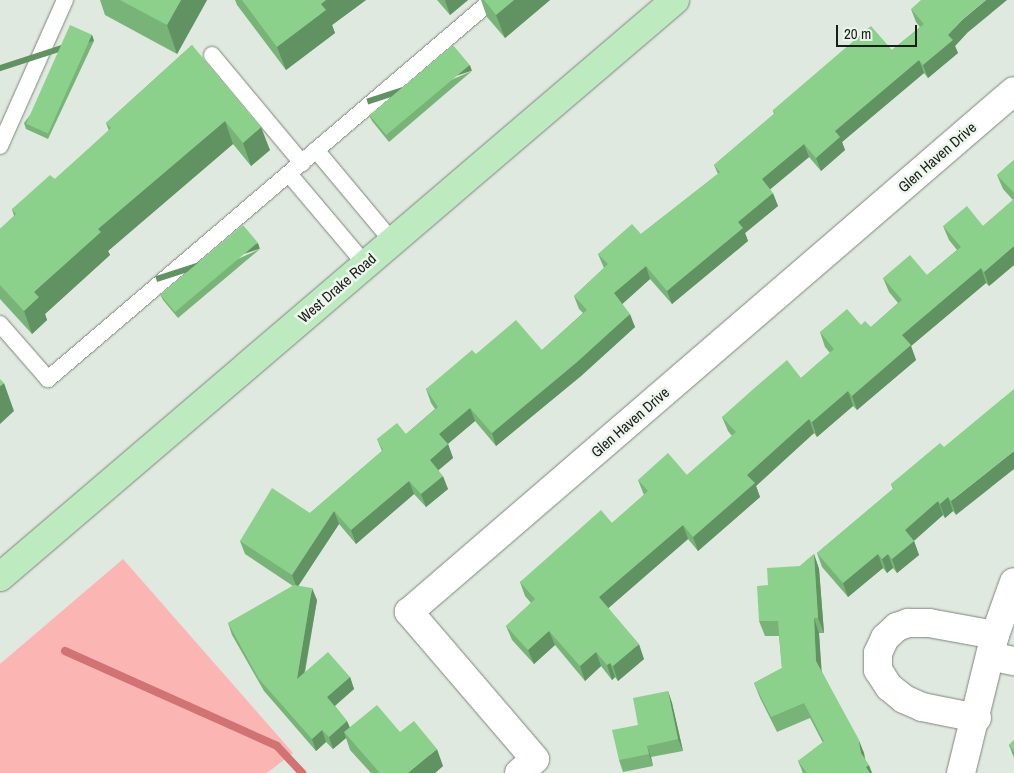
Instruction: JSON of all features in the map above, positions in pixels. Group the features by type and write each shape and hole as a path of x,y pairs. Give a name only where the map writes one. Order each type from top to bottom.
{"main road":[{"name":"West Drake Road","path":"0,577 675,0"}],"street":[{"name":"Glen Haven Drive","path":"519,773 535,759 409,612 1014,91"},
{"path":"961,773 977,718 1000,651 1014,582"},
{"path":"977,718 922,707 904,700 888,687 878,670 878,653 885,638 898,627 908,623 929,623 1000,651"}],"lane":[{"path":"0,146 64,0"},
{"path":"0,324 48,379 492,0"},
{"path":"212,55 302,163"},
{"path":"316,150 392,241"},
{"path":"289,174 365,264"}],"shaded area":[{"path":"123,559 293,753 267,773 0,773 0,664"}],"building":[{"path":"120,0 181,0 167,25"},
{"path":"242,0 326,0 321,4 326,10 277,47"},
{"path":"484,0 514,0 496,15"},
{"path":"921,0 986,0 962,20 948,35 953,40 923,65 919,60 835,131 840,137 816,158 804,144 762,179 773,193 738,222 743,228 667,291 646,266 614,293 630,314 576,363 492,433 470,408 439,434 448,444 430,460 443,476 421,494 409,481 351,530 334,511 292,575 240,541 272,488 310,513 383,450 377,439 397,423 406,434 438,407 426,389 472,350 476,354 516,320 542,350 587,310 574,296 608,264 598,254 632,224 641,234 720,172 714,165 775,113 773,110 871,26 892,50 924,24 911,9"},
{"path":"70,25 92,35 48,133 26,124"},
{"path":"192,45 261,127 243,143 225,121 98,229 101,232 34,292 39,297 24,311 0,285 0,229 16,214 12,209 50,175 55,179 111,128 106,123"},
{"path":"453,45 470,65 386,135 370,115"},
{"path":"1014,160 1014,193 997,175"},
{"path":"1014,199 1014,246 984,272 981,268 902,335 911,345 852,396 848,391 812,422 809,419 747,475 755,483 693,537 683,525 599,597 639,644 613,666 610,663 607,665 596,652 580,666 549,631 528,650 506,626 535,599 520,582 601,510 612,523 648,491 638,480 668,453 687,475 736,432 722,417 787,360 801,378 834,349 820,332 847,309 861,325 865,321 871,327 902,300 883,278 910,255 927,275 961,247 943,226 967,206 983,226"},
{"path":"243,225 258,243 175,312 160,294"},
{"path":"1014,389 1014,451 951,501 948,497 940,504 938,501 905,530 914,541 892,559 888,554 882,559 878,554 843,583 817,553 894,488 891,484 940,443 944,447"},
{"path":"814,554 818,618 814,618 816,661 858,738 861,753 869,765 866,767 870,773 807,773 798,761 824,741 804,703 771,717 754,683 782,668 778,621 759,621 757,586 768,585 767,568 800,566"},
{"path":"294,585 312,588 297,679 328,652 350,677 327,697 347,721 329,737 322,730 312,739 259,679 228,623"},
{"path":"668,691 678,739 647,746 649,754 619,760 612,730 638,725 633,698"},
{"path":"377,705 400,732 414,721 437,749 408,773 380,773 344,732"},
{"path":"1014,740 1014,751 1009,745"}],"waterway":[{"path":"65,651 277,746 302,773"}]}
